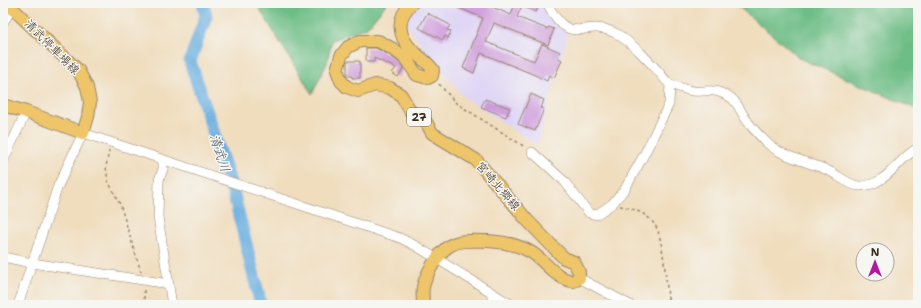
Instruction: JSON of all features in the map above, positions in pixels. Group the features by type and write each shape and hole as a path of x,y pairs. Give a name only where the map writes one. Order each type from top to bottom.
{"main road":[{"path":"412,3 406,9 400,22 401,33 413,51 427,62 433,70 432,76"},
{"name":"清武停車場線","path":"8,6 78,70 87,87 90,102 88,117 83,133"},
{"name":"宮崎北郷線","path":"432,76 428,78 417,75 405,58 393,49 378,41 360,41 348,47 341,56 337,70 341,81 348,88 358,91 375,85 390,88 401,95 411,112 425,120 432,133 476,160 527,220 564,258 574,262 579,272 579,278"},
{"path":"3,105 83,133"},
{"path":"422,305 423,288 427,275 437,259 449,246 464,241 514,244 530,251 558,275 568,281 579,278"}],"street":[{"path":"547,3 553,16 561,25 569,30 599,27 616,34 633,45 670,84 693,91 716,90 733,99 747,121 768,144 789,156 830,171 857,186 868,185 880,180 918,148"},
{"path":"3,23 8,6"},
{"path":"532,152 564,181 590,213 596,215 612,204 625,189 669,104 670,84"},
{"path":"3,162 26,112"},
{"path":"18,305 58,186 83,133 334,218 400,238 416,246 512,305"},
{"path":"163,160 163,169 159,180 158,217 172,305"},
{"path":"3,257 32,263 169,284"},
{"path":"579,278 630,305"},
{"path":"492,293 492,305"}],"path":[{"path":"432,76 456,103 532,152"},
{"path":"111,142 106,167 108,181 120,204 144,280 144,305"},
{"path":"612,204 640,212 655,226 661,240 669,305"}],"shaded area":[{"path":"399,3 544,3 550,19 568,34 537,145 464,97 431,58 407,25"}],"green space":[{"path":"256,3 387,3 367,27 332,40 327,63 312,94"},
{"path":"734,3 918,3 918,103 914,108 801,59"}],"building":[{"path":"447,3 491,3 490,6 511,15 515,3 540,3 536,12 522,6 517,17 547,29 548,27 554,29 548,45 494,23 486,42 534,61 542,44 560,52 557,57 562,60 554,78 549,75 547,81 481,53 474,73 463,68 483,18"},
{"path":"427,13 450,25 447,30 451,31 448,38 445,36 443,40 419,28"},
{"path":"366,48 376,48 400,63 403,69 398,77 392,73 396,68 374,58 374,62 366,62"},
{"path":"347,61 360,61 360,78 352,78 352,76 347,76"},
{"path":"531,94 544,100 541,108 544,109 535,131 518,124"},
{"path":"485,99 510,108 506,117 481,107"}],"waterway":[{"name":"清武川","path":"203,3 206,16 190,61 233,191 261,305"}]}
